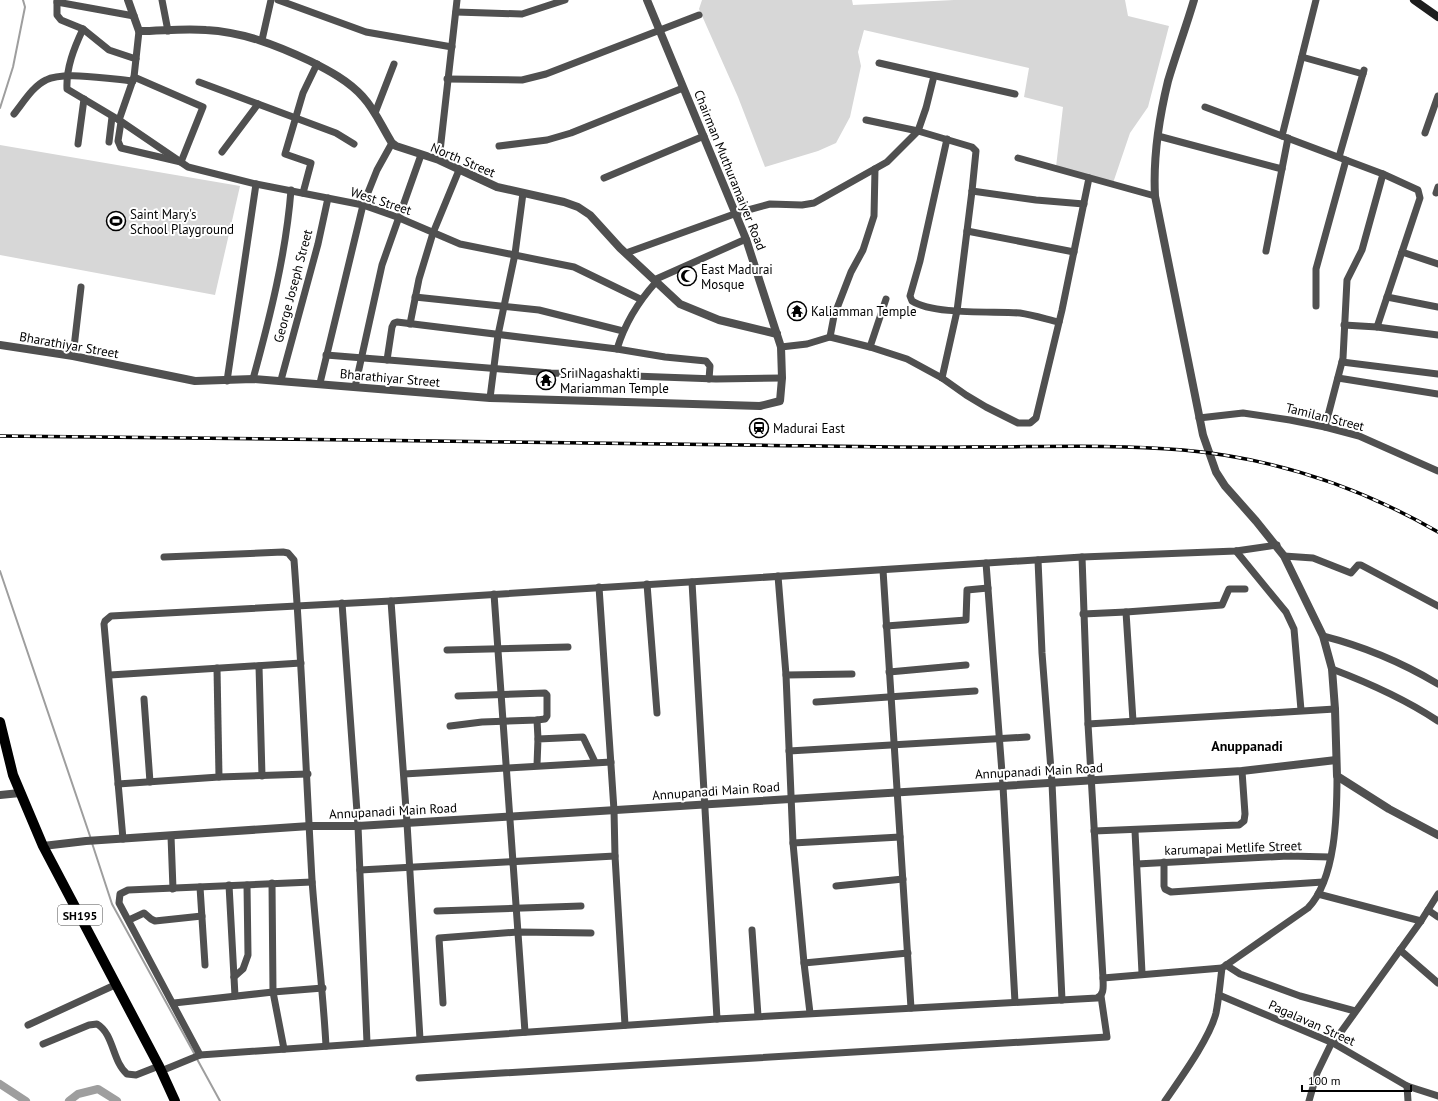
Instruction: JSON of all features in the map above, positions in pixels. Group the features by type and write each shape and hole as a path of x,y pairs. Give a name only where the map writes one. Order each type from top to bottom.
{"main road":[{"path":"1414,0 1438,17"},
{"name":"SH195","path":"0,722 13,775 43,846 117,984 160,1068 175,1101"}],"street":[{"path":"14,114 42,83 52,78 67,76 134,79 203,107 181,162 121,148 118,141 120,121 134,79 138,31 128,0"},
{"path":"162,0 168,31"},
{"path":"262,40 271,0"},
{"path":"278,0 366,32 452,47"},
{"path":"439,160 457,0"},
{"path":"456,12 522,14 531,13 565,0"},
{"name":"Chairman Muthuramaiyer Road","path":"647,0 737,213 746,239 781,347 782,378 780,401"},
{"path":"1103,978 1224,966 1308,908 1318,894 1323,882 1330,858 1337,817 1335,709 1332,669 1323,636 1284,556 1277,545 1225,486 1216,472 1203,435 1199,418 1155,196 1154,178 1158,136 1168,81 1194,0"},
{"path":"1266,251 1282,169 1285,137 1316,0"},
{"path":"134,16 57,1 57,15 61,20 83,29 109,50 136,59"},
{"path":"447,79 522,80 546,74 659,29 699,15"},
{"path":"67,76 74,47 83,29"},
{"path":"138,31 205,30 262,40 317,64 341,78 362,95 375,113 392,143 377,170 363,205 320,383"},
{"path":"1302,57 1363,72 1317,261 1316,306"},
{"path":"303,193 311,163 285,154 303,93 317,64"},
{"path":"375,113 394,64"},
{"path":"879,64 1015,94"},
{"name":"West Street","path":"67,76 67,89 120,121 188,166 256,184 363,205 397,217 460,244 574,267 640,299"},
{"path":"626,253 737,213 770,204 802,205 814,203 875,169 887,162 918,131 926,108 934,76"},
{"path":"199,82 219,88 336,133 354,144"},
{"path":"499,146 547,140 683,88"},
{"path":"1425,133 1438,96"},
{"path":"78,144 84,99"},
{"path":"222,152 258,104"},
{"path":"1205,107 1384,174 1420,192 1420,198 1377,327"},
{"path":"109,142 112,117"},
{"path":"866,120 918,131 972,147 976,150 957,311 942,378"},
{"path":"604,178 704,136"},
{"path":"1158,136 1282,169"},
{"path":"947,139 920,261 910,296 912,301 918,305 957,311 1021,313 1059,322"},
{"name":"North Street","path":"392,143 421,155 439,160 491,185 564,202 578,207 590,215 626,253 677,301 698,312 719,320 777,334"},
{"path":"355,387 360,358 382,265 397,217 421,155"},
{"path":"1018,158 1155,196"},
{"path":"830,337 834,316 851,272 863,250 874,216 875,169"},
{"path":"410,324 419,279 433,233 459,170"},
{"path":"1325,427 1342,362 1347,280 1364,245 1384,174"},
{"path":"781,347 807,344 830,337 907,359 942,378 986,407 1018,422 1030,422 1036,418 1059,322 1089,178"},
{"path":"227,381 256,184"},
{"path":"253,379 283,254 288,226 291,190"},
{"path":"972,191 1036,200 1084,204"},
{"path":"490,398 498,335 506,306 523,193"},
{"name":"George Joseph Street","path":"281,380 318,244 328,198"},
{"path":"967,230 1074,252"},
{"path":"617,349 622,331 640,299 655,281 746,239"},
{"path":"1402,252 1438,264"},
{"path":"73,356 82,287"},
{"path":"415,297 506,306 569,317 622,331"},
{"path":"1387,297 1438,307"},
{"path":"870,348 886,299"},
{"path":"387,360 393,324 397,322 706,361 710,366 709,379"},
{"path":"1344,325 1377,327 1438,335"},
{"name":"Bharathiyar Street","path":"0,345 73,356 195,381 253,379 281,380 490,398 760,406 780,401"},
{"path":"326,355 425,362 493,369 709,379 782,378"},
{"path":"1342,362 1408,369 1438,374"},
{"path":"1338,378 1438,394"},
{"name":"Tamilan Street","path":"1199,418 1243,413 1325,427 1359,436 1438,471"},
{"path":"123,839 110,675 104,624 105,620 111,616 297,607 1082,557 1236,550 1277,545"},
{"path":"1236,550 1286,612 1291,621 1294,629 1301,710"},
{"path":"164,557 270,552 288,553 294,560 308,774 312,882 323,988 326,1046"},
{"path":"1284,556 1313,558 1351,573 1358,565 1361,565 1438,606"},
{"path":"418,1078 1107,1037 1101,996 1103,991 1103,978 1088,724 1082,557"},
{"path":"1038,560 1042,653 1052,782 1062,1000"},
{"path":"986,563 1003,786 1015,1002"},
{"path":"882,570 912,1008"},
{"path":"778,576 786,675 793,843 810,1013"},
{"path":"692,582 717,1018"},
{"path":"647,584 657,713"},
{"path":"599,587 614,810 624,1025"},
{"path":"886,626 966,620 967,590 988,588"},
{"path":"1083,614 1222,605 1229,589 1245,589"},
{"path":"494,594 511,816 525,1032"},
{"path":"391,601 404,774 420,1039"},
{"path":"342,604 358,826 368,1043"},
{"path":"1126,612 1133,721"},
{"path":"1323,636 1344,642 1417,672 1437,682"},
{"path":"448,650 498,650 568,647"},
{"path":"110,675 301,663"},
{"path":"889,672 966,665"},
{"path":"259,666 262,776"},
{"path":"217,668 219,777"},
{"path":"1332,669 1366,682 1420,709 1438,721"},
{"path":"786,675 852,674"},
{"path":"816,702 975,691"},
{"path":"450,726 504,721 538,720 545,719 547,716 547,695 545,693 458,696"},
{"path":"144,699 150,782"},
{"path":"1088,724 1335,709"},
{"path":"537,765 538,720"},
{"path":"538,739 584,737 595,762"},
{"path":"789,751 1027,737"},
{"name":"Annupanadi Main Road","path":"43,846 96,840 310,826 358,826 897,791 1242,771 1336,760"},
{"path":"404,774 537,765 611,762"},
{"path":"1094,831 1135,831 1239,825 1244,821 1245,814 1242,771"},
{"path":"118,784 219,777 308,774"},
{"path":"1337,776 1389,809 1438,835"},
{"path":"0,795 20,793"},
{"path":"1135,831 1142,973"},
{"path":"170,836 173,889"},
{"path":"793,843 900,837"},
{"path":"360,870 513,860 615,856"},
{"name":"karumapai Metlife Street","path":"1137,864 1288,856 1330,858"},
{"path":"1164,862 1164,886 1165,889 1171,892 1323,882"},
{"path":"836,886 903,879"},
{"path":"196,1056 174,1003 128,920 118,898 123,891 312,882"},
{"path":"272,883 273,992 284,1049"},
{"path":"228,885 235,996"},
{"path":"234,977 243,969 248,955 248,885"},
{"path":"200,887 205,965"},
{"path":"1318,894 1421,921"},
{"path":"1309,1101 1317,1073 1333,1043 1421,921 1438,894"},
{"path":"437,911 581,906"},
{"path":"1428,910 1438,917"},
{"path":"128,920 144,913 151,919 155,920 202,916"},
{"path":"752,930 758,1016"},
{"path":"443,1003 439,938 518,932 591,933"},
{"path":"1400,950 1438,983"},
{"path":"804,962 908,953"},
{"path":"1165,1101 1184,1074 1211,1026 1216,1014 1224,966"},
{"path":"1224,966 1240,974 1300,996 1355,1011"},
{"path":"28,1025 117,984"},
{"path":"174,1003 323,988"},
{"name":"Pagalavan Street","path":"1219,995 1333,1043 1407,1086 1438,1096"},
{"path":"44,1044 97,1024 108,1039 118,1060 127,1074 136,1075 196,1056 717,1018 1097,998 1101,996"},
{"path":"1407,1086 1408,1101"}],"shaded area":[{"path":"702,0 852,0 853,5 954,0 1125,0 1128,16 1169,26 1148,107 1130,133 1113,183 1056,167 1063,107 1024,97 1029,68 864,30 858,52 861,66 850,117 836,143 818,151 765,167 738,97 699,9"},
{"name":"Saint Mary's School Playground","path":"0,145 240,186 215,295 0,255"}],"waterway":[{"path":"0,108 13,67 25,7 23,0"},
{"path":"0,571 91,839"},
{"path":"92,843 112,904 195,1055"},
{"path":"197,1059 220,1101"},
{"path":"0,1084 26,1101"},
{"path":"69,1101 78,1094 98,1089 117,1101"}],"railway":[{"path":"0,436 886,447 1077,446 1156,448 1217,454 1250,460 1315,477 1378,501 1438,532"}],"place":[{"name":"Saint Mary's School Playground","path":"116,221"},
{"name":"East Madurai Mosque","path":"687,276"},
{"name":"Kaliamman Temple","path":"797,311"},
{"name":"Sri Nagashakti Mariamman Temple","path":"546,380"},
{"name":"Madurai East","path":"759,428"}],"district":[{"name":"Anuppanadi","path":"1247,746"}]}
